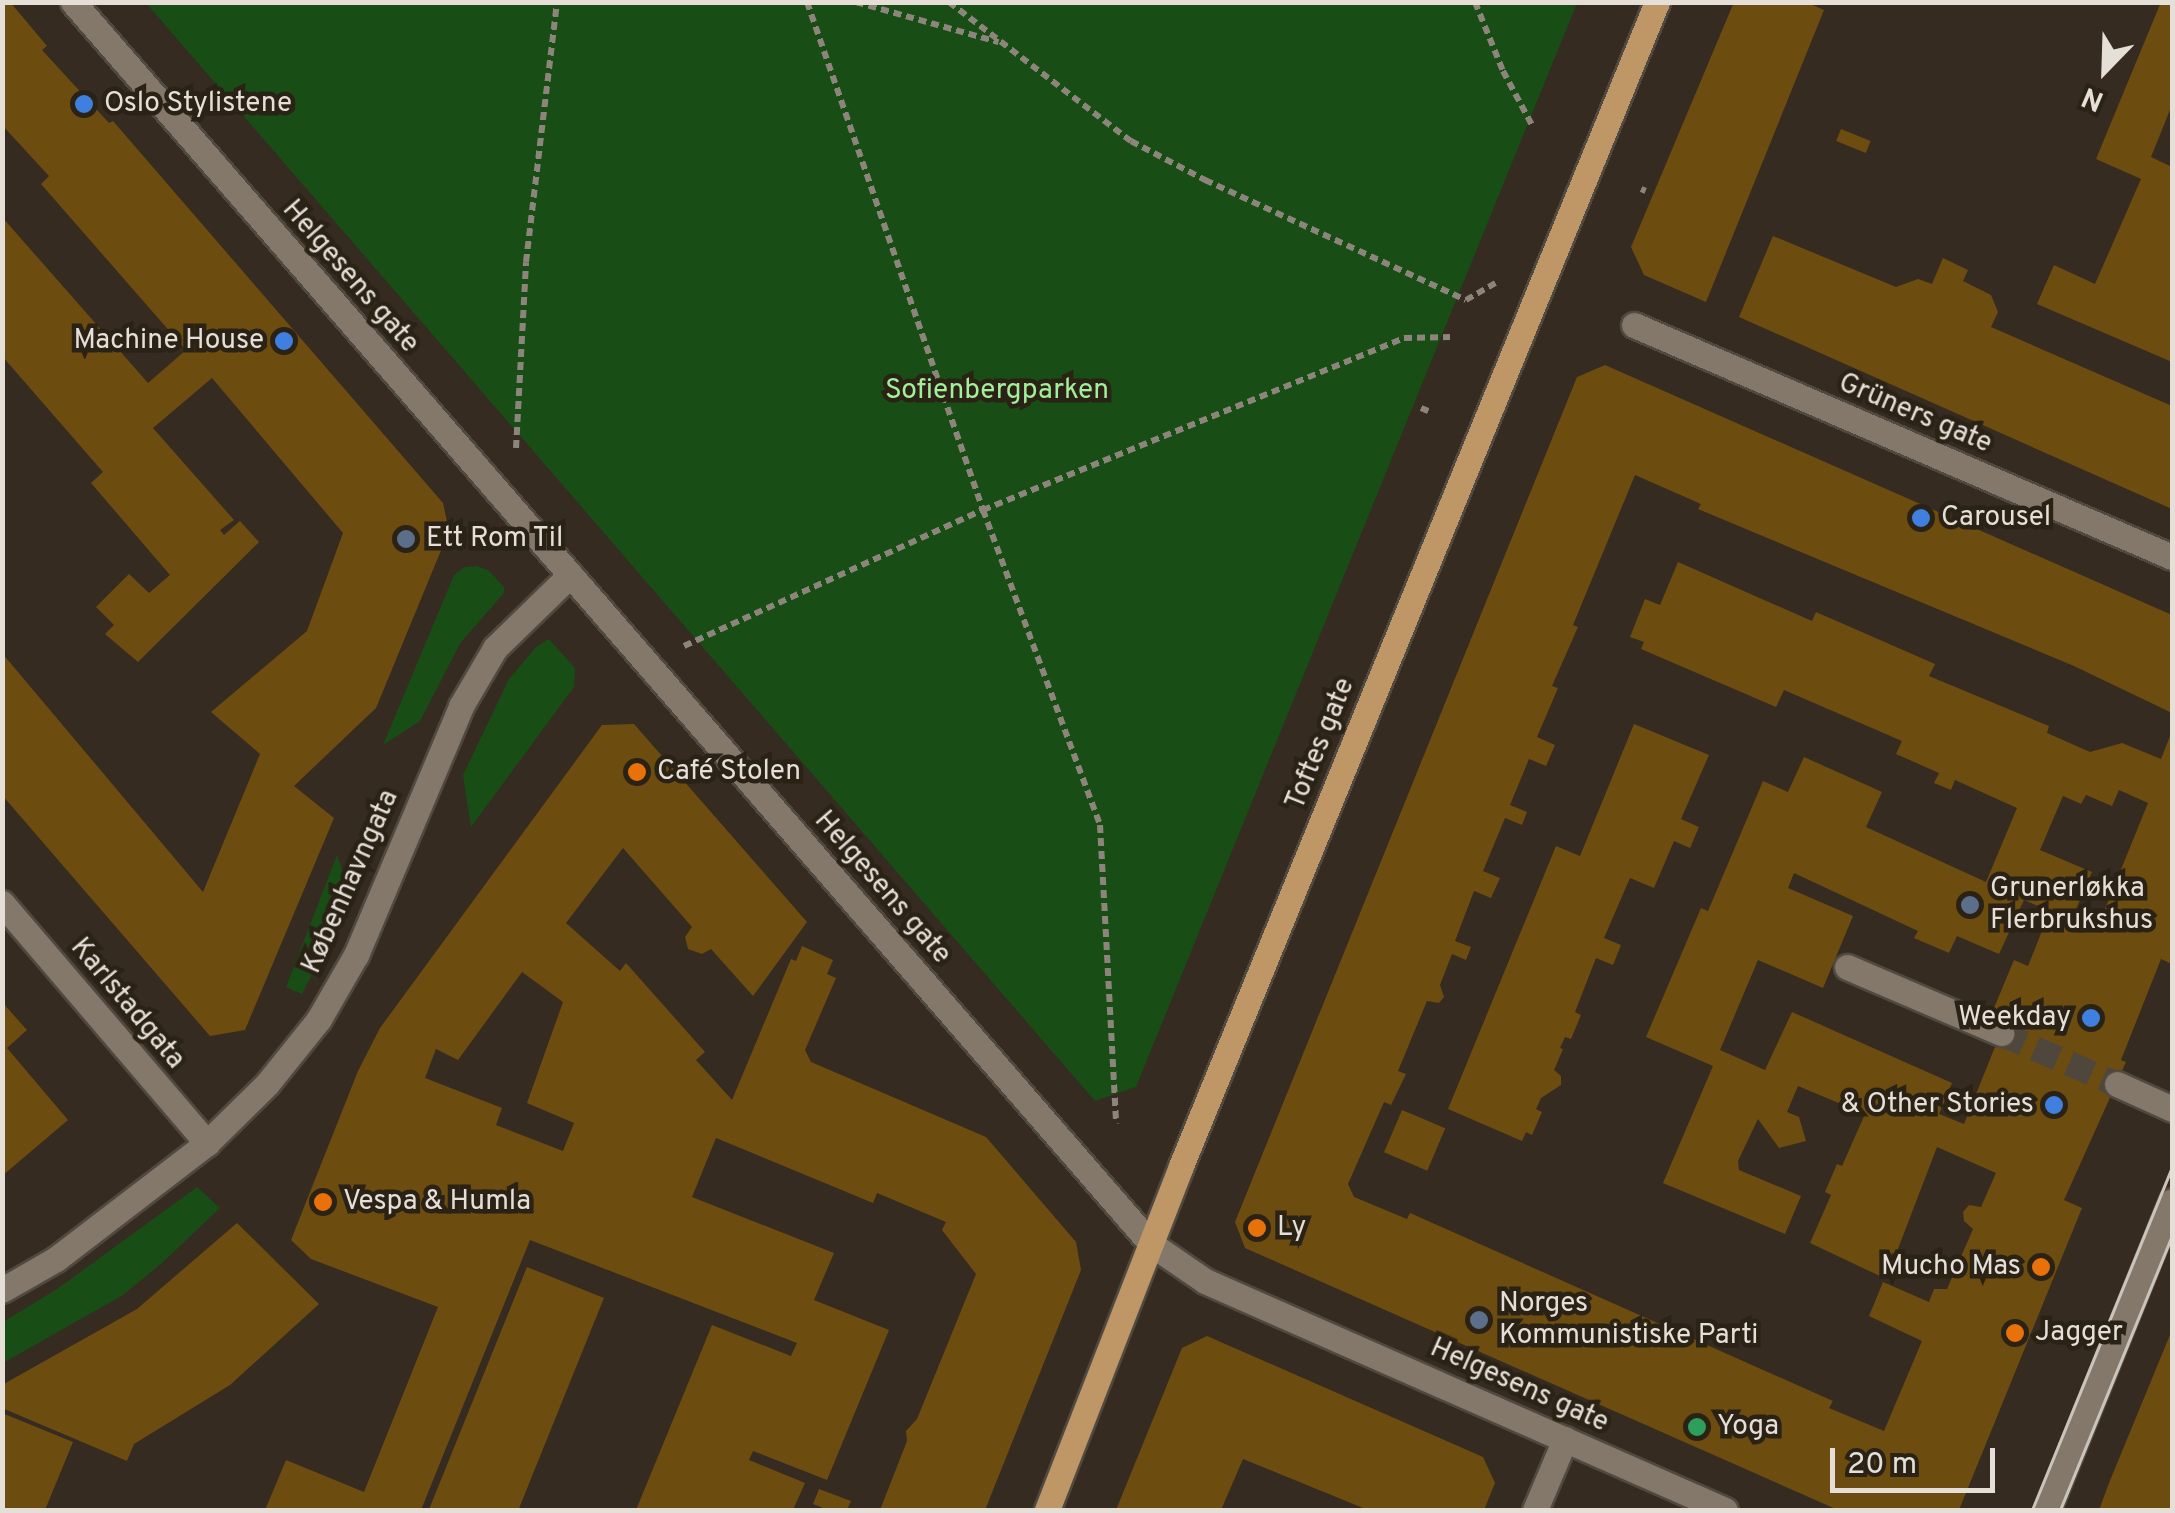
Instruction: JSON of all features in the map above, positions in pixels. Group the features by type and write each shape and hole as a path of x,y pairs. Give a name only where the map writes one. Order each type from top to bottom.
{"main road":[{"name":"Toftes gate","path":"1046,1510 1657,2"}],"street":[{"name":"Helgesens gate","path":"73,2 1152,1244 1205,1281 1725,1510"},
{"name":"Grüners gate","path":"1634,325 2172,557"},
{"name":"Københavngata","path":"2,1290 56,1259 206,1142 268,1084 319,1019 356,954 461,706 495,648 570,575"},
{"name":"Karlstadgata","path":"2,903 206,1142"},
{"path":"1847,967 2000,1033"},
{"path":"2117,1084 2172,1109"},
{"path":"2046,1510 2172,1200"},
{"path":"1535,1510 1565,1439"}],"path":[{"path":"516,449 526,262 557,2"},
{"path":"807,2 983,510 1100,825 1116,1124"},
{"path":"856,2 1004,44"},
{"path":"949,2 1131,141 1204,180 1466,300"},
{"path":"1475,2 1503,71 1532,125"},
{"path":"683,646 983,510 1404,338 1450,338"}],"green space":[{"name":"Sofienbergparken","path":"146,3 1577,3 1136,1087 1095,1101"},
{"path":"465,567 488,570 504,587 504,593 461,642 420,721 383,745 454,575"},
{"path":"549,639 575,668 574,687 471,827 463,775 509,679 536,647"},
{"path":"337,855 349,890 348,904 302,994 286,987"},
{"path":"197,1187 220,1208 163,1262 123,1295 3,1363 3,1322 57,1289"}],"building":[{"path":"2,2 10,2 47,46 42,50 109,123 113,121 443,503 449,531 376,708 294,786 334,818 245,1030 210,1036 2,795 2,653 203,892 260,754 211,712 307,631 343,533 212,378 153,428 234,520 220,530 224,535 240,521 259,542 138,662 105,634 114,625 96,607 129,574 149,593 170,575 91,483 103,472 2,356 2,217 148,383 186,350 41,184 49,176 2,125"},
{"path":"1734,2 1806,2 1824,10 1706,302 1644,275 1631,247"},
{"path":"2161,2 2172,2 2172,105 2151,157 2172,167 2172,362 2037,304 2054,265 2095,284 2141,179 2096,159"},
{"path":"1841,129 1871,141 1866,153 1836,141"},
{"path":"1773,236 1896,287 1918,279 1932,284 1943,258 1968,270 1963,281 1991,295 1998,312 1991,327 2172,406 2172,509 1739,317"},
{"path":"1605,365 2172,615 2172,713 2074,666 1698,509 1701,504 1635,475 1552,686 1558,688 1537,737 1555,745 1546,766 1529,759 1510,805 1527,812 1522,825 1505,818 1483,871 1500,878 1491,898 1474,891 1455,941 1471,947 1466,960 1452,954 1440,985 1444,997 1439,1003 1427,1001 1398,1071 1406,1074 1391,1105 1384,1102 1348,1184 1354,1197 1407,1219 1410,1213 1833,1401 1829,1408 1884,1431 1922,1341 1869,1316 1883,1282 1929,1302 1934,1289 1947,1289 1973,1229 1964,1221 1963,1212 1969,1205 1981,1207 1996,1173 1937,1147 1896,1254 1892,1253 1882,1277 1810,1243 1831,1195 1825,1192 1837,1164 1842,1166 1865,1114 1798,1086 1787,1112 1799,1117 1806,1141 1779,1148 1758,1119 1738,1161 1739,1170 1801,1196 1785,1234 1663,1183 1713,1066 1646,1037 1701,908 1708,911 1763,781 1788,792 1804,757 1882,792 1866,827 1986,882 2017,808 1955,780 1951,790 1934,783 1939,773 1896,754 1902,741 1784,690 1776,707 1641,649 1644,642 1630,637 1645,599 1660,605 1678,562 1812,621 1816,612 1935,664 1929,676 2049,726 2047,733 2090,752 2122,743 2161,759 2172,731 2172,964 2161,959 2121,1060 2126,1062 2064,1200 2082,1208 1959,1510 1838,1510 1245,1248 1235,1222 1577,377","holes":["2119,790 2148,803 2096,931 2071,921 2092,872 2040,850 2063,796 2081,804 2086,795 2112,806","1794,873 1918,931 1914,938 1949,953 1957,936 1999,954 2024,900 2050,911 2028,966 2014,960 1991,1015 2005,1022 1964,1124 1939,1114 1952,1083 1792,1012 1765,1070 1720,1050 1758,960 1823,988 1853,916 1788,888"]},
{"path":"634,724 807,922 753,996 711,949 702,954 688,949 685,937 692,927 623,848 566,923 620,971 626,963 705,1052 696,1060 732,1100 791,959 796,961 802,946 833,960 827,974 836,978 805,1050 811,1062 986,1137 1076,1242 1081,1270 985,1510 880,1510 907,1441 906,1431 917,1419 976,1274 942,1230 946,1222 877,1193 873,1203 716,1138 692,1197 834,1253 814,1300 889,1330 827,1480 753,1451 749,1460 805,1483 793,1510 636,1510 712,1325 791,1356 797,1343 530,1240 421,1510 265,1510 286,1460 364,1492 438,1307 311,1259 291,1240 358,1071 380,1028 602,725","holes":["522,972 563,1002 527,1103 574,1123 563,1151 496,1125 502,1108 425,1078 436,1049 458,1060"]},
{"path":"1634,724 1709,755 1681,819 1699,827 1690,848 1674,841 1654,888 1630,878 1604,938 1621,945 1613,965 1596,958 1575,1012 1581,1015 1571,1039 1565,1037 1560,1048 1563,1049 1554,1070 1561,1076 1561,1085 1541,1098 1536,1109 1542,1112 1532,1135 1526,1132 1522,1141 1448,1109 1556,846 1580,856"},
{"path":"2,1002 27,1030 7,1048 68,1120 2,1176"},
{"path":"1402,1110 1445,1128 1427,1171 1384,1152"},
{"path":"237,1223 319,1304 230,1385 134,1444 127,1461 2,1408 2,1385 137,1309"},
{"path":"527,1267 604,1298 518,1510 429,1510"},
{"path":"2172,1330 2172,1510 2099,1510 2109,1483"},
{"path":"1207,1336 1483,1457 1495,1483 1484,1510 1368,1510 1243,1459 1221,1510 1116,1510 1182,1348"},
{"path":"2,1413 73,1442 45,1510 2,1510"},
{"path":"819,1489 851,1501 847,1510 828,1510 813,1504"}],"tunnel":[{"path":"2001,1033 2117,1084"}],"tram line":[{"path":"2032,1510 2172,1167"},
{"path":"2060,1510 2172,1235"}],"place":[{"name":"Oslo Stylistene","path":"84,104"},
{"name":"Machine House","path":"284,341"},
{"name":"Carousel","path":"1921,518"},
{"name":"Ett Rom Til","path":"406,539"},
{"name":"Café Stolen","path":"637,772"},
{"name":"Grunerløkka Flerbrukshus","path":"1970,905"},
{"name":"Weekday","path":"2091,1018"},
{"name":"& Other Stories","path":"2054,1105"},
{"name":"Vespa & Humla","path":"323,1202"},
{"name":"Ly","path":"1257,1228"},
{"name":"Mucho Mas","path":"2041,1267"},
{"name":"Norges Kommunistiske Parti","path":"1479,1320"},
{"name":"Jagger","path":"2015,1333"},
{"name":"Yoga","path":"1697,1427"}]}
